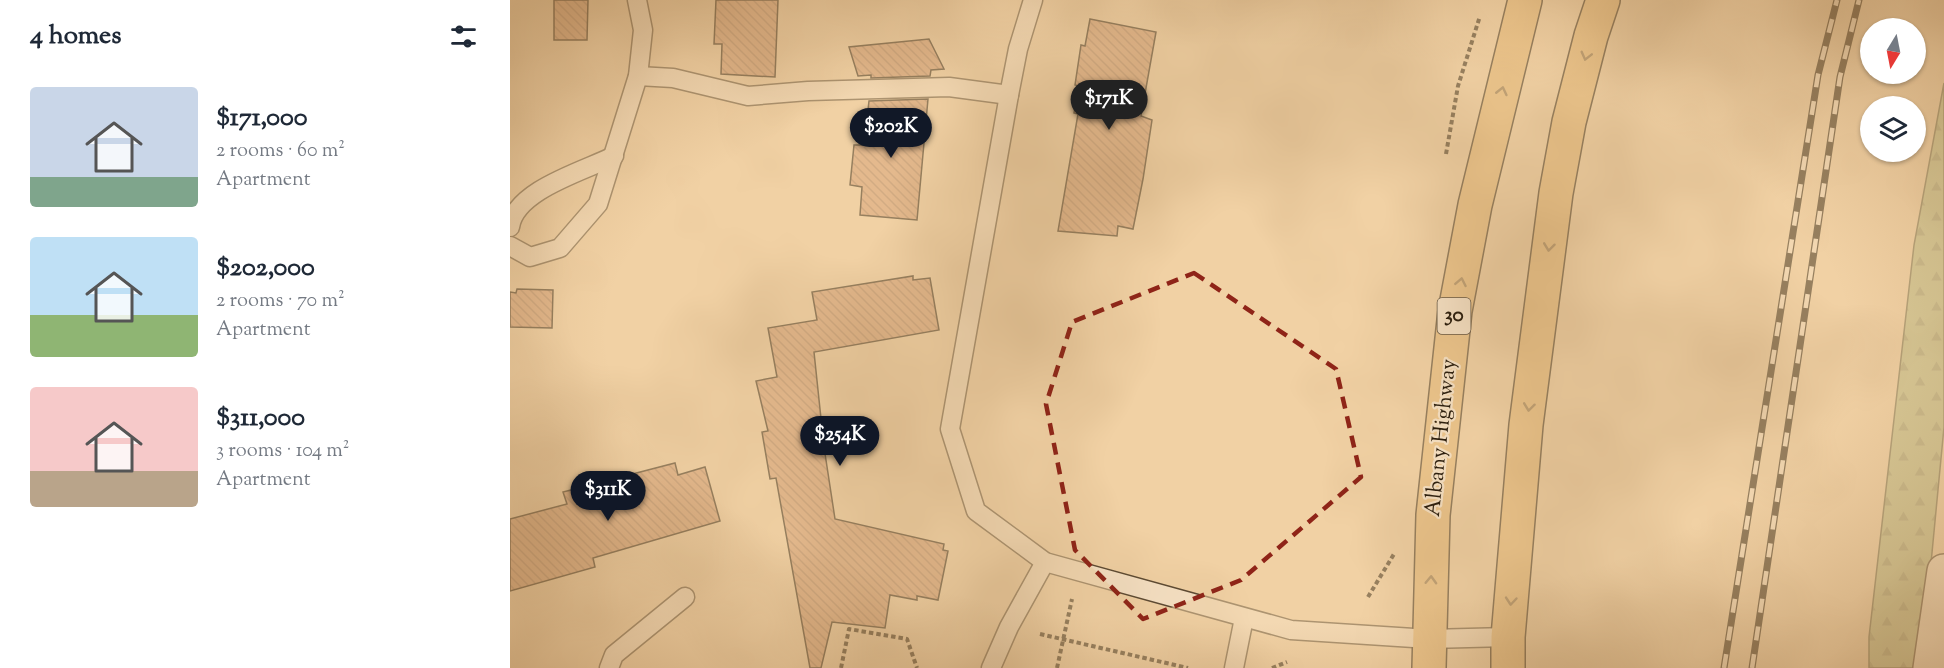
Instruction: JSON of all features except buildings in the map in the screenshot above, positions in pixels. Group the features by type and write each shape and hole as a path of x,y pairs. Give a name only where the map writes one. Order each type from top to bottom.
{"highway":[{"name":"Albany Highway","path":"1429,653 1433,515 1455,311 1475,205 1525,0"},
{"path":"1508,653 1526,425 1556,193 1569,122 1603,0"}],"street":[{"path":"1930,668 1944,571"}],"lane":[{"path":"510,246 530,257 560,248 598,204 638,76 643,30 637,0"},
{"path":"1033,0 1018,49 1009,95 950,429 976,511 1045,562 1244,618 1291,630 1429,653 1508,653"},
{"path":"638,76 673,78 748,96 808,91 948,87 1009,95"},
{"path":"510,227 511,218 527,198 558,180 614,156"},
{"path":"991,668 1009,627 1045,562"},
{"path":"609,668 614,655 685,597"},
{"path":"1234,668 1244,618"}],"path":[{"path":"1057,668 1078,571"},
{"path":"1009,627 1188,668"},
{"path":"841,668 849,629 908,639 917,668"}],"highlighted area":[{"path":"1194,273 1336,369 1361,477 1241,580 1143,619 1075,550 1046,404 1072,322"}],"green space":[{"path":"1944,83 1944,427 1921,668 1869,668 1869,637 1914,245"}],"railway":[{"path":"1724,668 1818,75 1837,0"},
{"path":"1752,668 1840,77 1859,0"}]}
